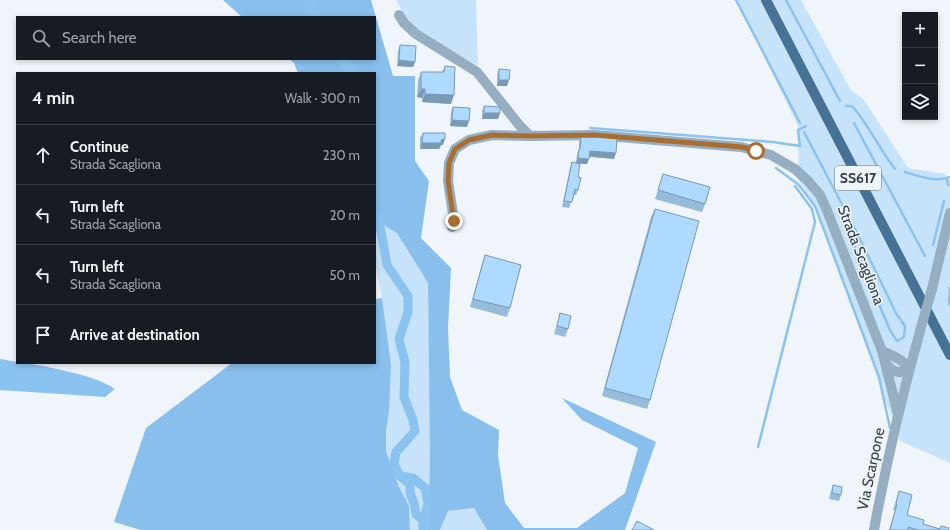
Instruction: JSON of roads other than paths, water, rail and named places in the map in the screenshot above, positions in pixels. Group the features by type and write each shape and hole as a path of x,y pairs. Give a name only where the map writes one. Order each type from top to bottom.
{"main road":[{"name":"SS617","path":"766,0 950,355"}],"street":[{"path":"399,15 404,23 416,34 477,72 520,126 530,136"},
{"name":"Strada Scagliona","path":"452,226 454,221 448,172 449,163 455,149 469,140 492,135 594,135 742,147 771,155 795,169 820,195 832,221 882,351 898,414"},
{"name":"Via Scarpone","path":"874,530 884,474 898,414 932,289 950,213"},
{"path":"899,359 909,355 915,350"},
{"path":"882,351 899,359 905,363 909,369 902,373 896,372 892,370 885,362"}],"waterway":[{"path":"308,0 316,16"},
{"path":"736,0 800,123"},
{"path":"786,0 840,101"},
{"path":"342,60 352,72"},
{"path":"846,106 852,106 858,113 895,169"},
{"path":"854,123 925,256"},
{"path":"590,128 773,142 800,146 798,130 806,126"},
{"path":"804,132 856,231 896,313 905,326 904,337 897,341 890,330 848,231"},
{"path":"776,168 799,185 815,206 879,377 890,428"},
{"path":"905,172 934,179 945,179 950,177"},
{"path":"947,178 948,185"},
{"path":"758,447 815,222 812,209 795,186"},
{"path":"933,245 944,201"},
{"path":"376,216 379,220 387,265 408,296 408,312 399,339 405,362 404,397 413,420 415,431 396,452 394,464 400,476 413,478 425,488 428,504 423,520 423,530"},
{"path":"950,288 950,305"},
{"path":"401,477 410,484 410,493 416,514 423,520"}]}
